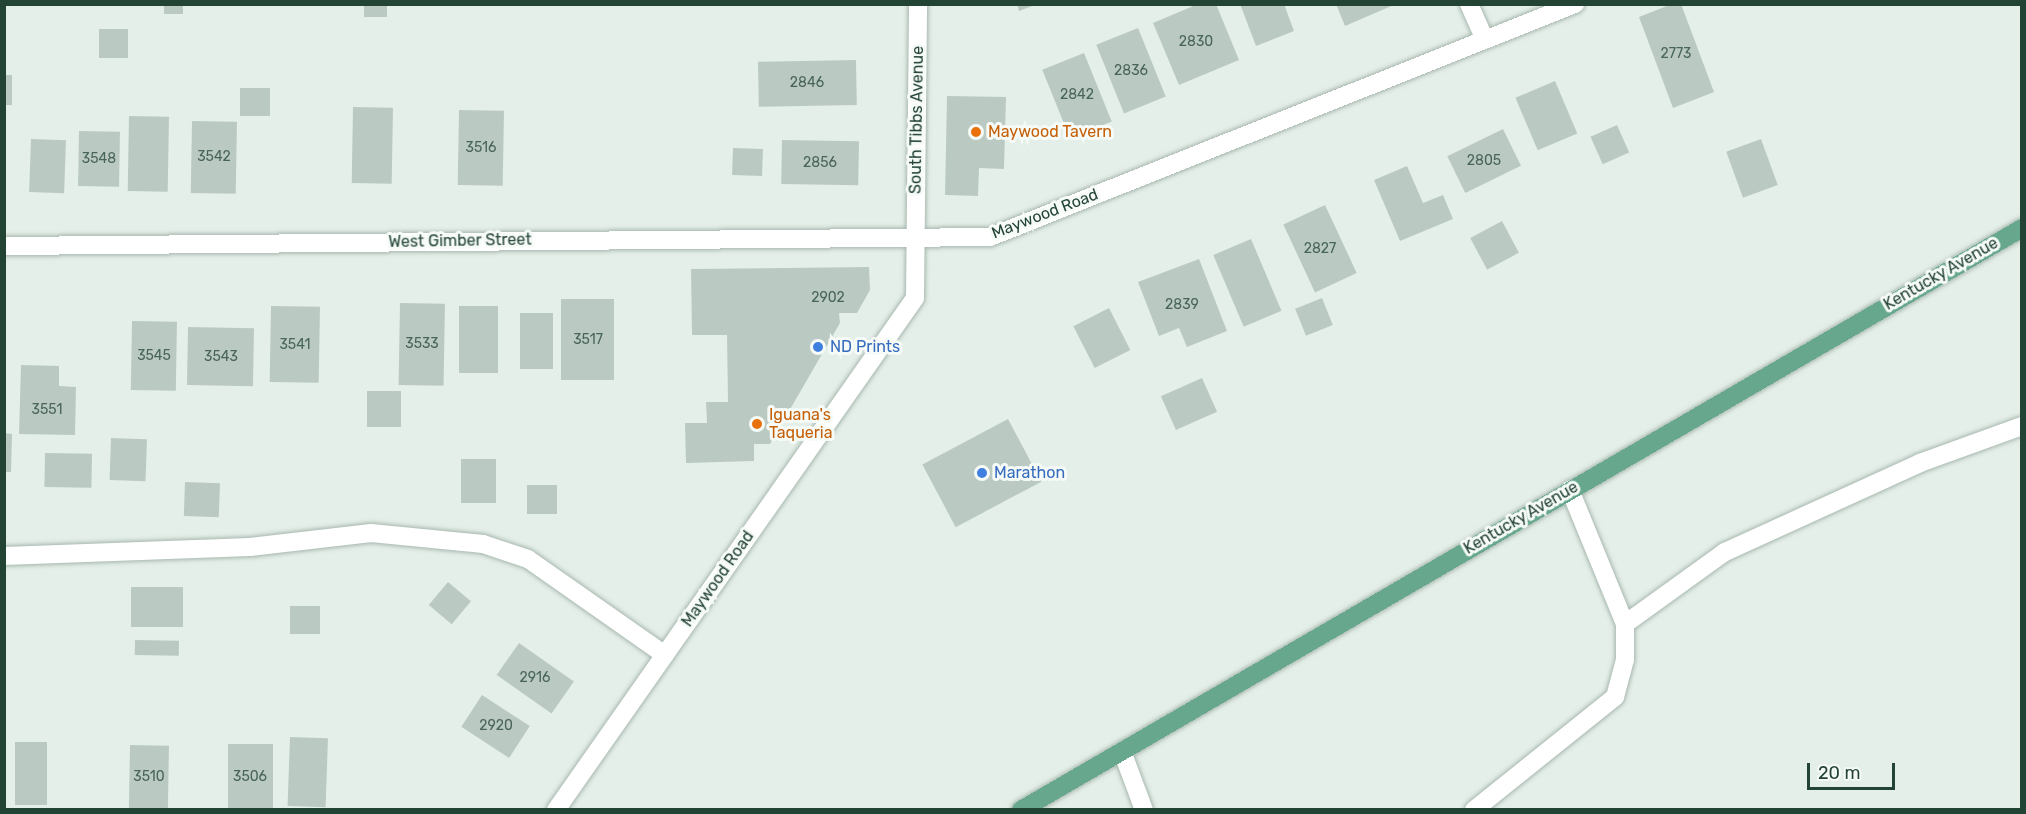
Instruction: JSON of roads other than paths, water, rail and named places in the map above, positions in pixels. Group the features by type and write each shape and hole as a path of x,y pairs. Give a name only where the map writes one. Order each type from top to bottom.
{"main road":[{"name":"Kentucky Avenue","path":"1021,810 2022,228"}],"street":[{"name":"South Tibbs Avenue","path":"916,236 918,4"},
{"path":"1469,4 1485,40"},
{"name":"Maywood Road","path":"556,810 915,298 916,236 990,237 1575,4"},
{"name":"West Gimber Street","path":"4,246 916,236"},
{"path":"1625,624 1725,552 1920,463 2022,426"},
{"path":"1474,810 1615,697 1625,660 1625,624 1570,490"},
{"path":"4,556 250,547 371,533 483,544 528,559 665,655"},
{"path":"1122,751 1144,810"}],"place":[{"name":"Maywood Tavern","path":"976,132"},
{"name":"ND Prints","path":"818,347"},
{"name":"Iguana's Taqueria","path":"757,424"},
{"name":"Marathon","path":"982,473"}]}
